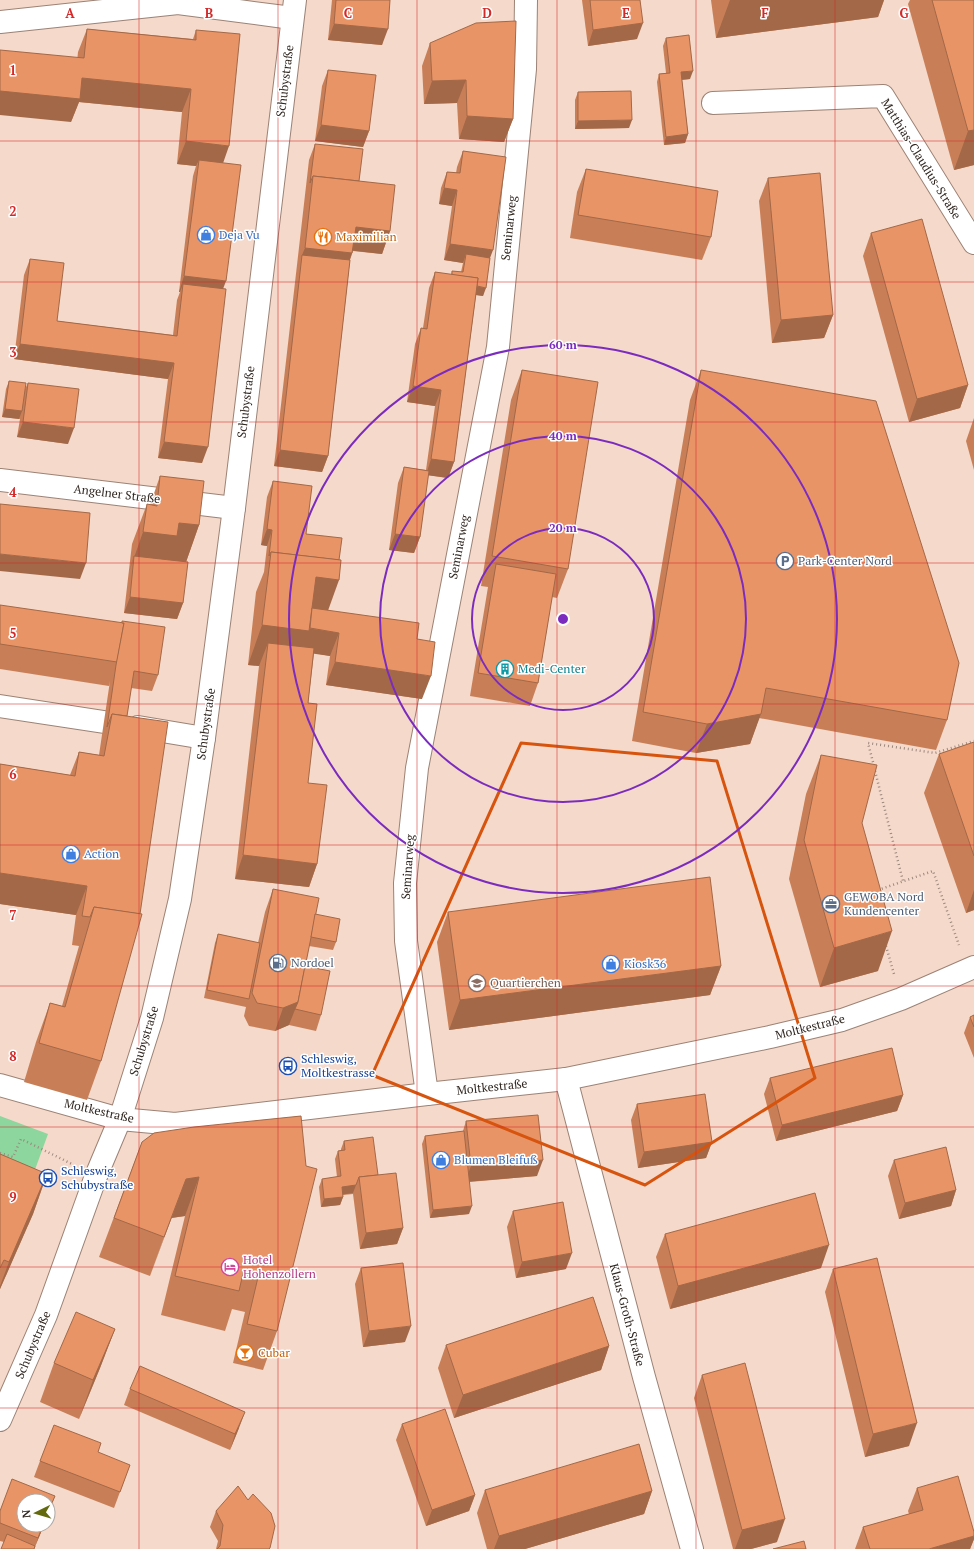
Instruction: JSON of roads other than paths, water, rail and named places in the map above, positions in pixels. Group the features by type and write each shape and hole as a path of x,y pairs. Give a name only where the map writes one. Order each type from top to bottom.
{"street":[{"name":"Seminarweg","path":"427,1094 406,941 405,883 417,768 498,347 525,68 526,0"},
{"path":"0,22 178,3 293,9"},
{"name":"Schubystraße","path":"0,1420 46,1315 96,1176 120,1118 152,1018 180,899 204,738 234,508 293,9"},
{"name":"Matthias-Claudius-Straße","path":"713,103 883,96 974,243"},
{"name":"Angelner Straße","path":"0,480 234,508"},
{"path":"0,706 204,738"},
{"name":"Moltkestraße","path":"0,1085 120,1118 175,1124 566,1079 770,1037 842,1020 901,999 971,969"},
{"name":"Klaus-Groth-Straße","path":"566,1079 644,1377 692,1549"}],"place":[{"name":"Deja Vu","path":"206,235"},
{"name":"Maximilian","path":"323,237"},
{"name":"Park-Center Nord","path":"785,561"},
{"name":"Medi-Center","path":"505,669"},
{"name":"Action","path":"71,854"},
{"name":"GEWOBA Nord Kundencenter","path":"831,904"},
{"name":"Nordoel","path":"278,963"},
{"name":"Kiosk36","path":"611,964"},
{"name":"Quartierchen","path":"477,983"},
{"name":"Schleswig, Moltkestrasse","path":"288,1066"},
{"name":"Blumen Bleifuß","path":"441,1160"},
{"name":"Schleswig, Schubystraße","path":"48,1178"},
{"name":"Hotel Hohenzollern","path":"230,1267"},
{"name":"Cubar","path":"245,1353"}]}
